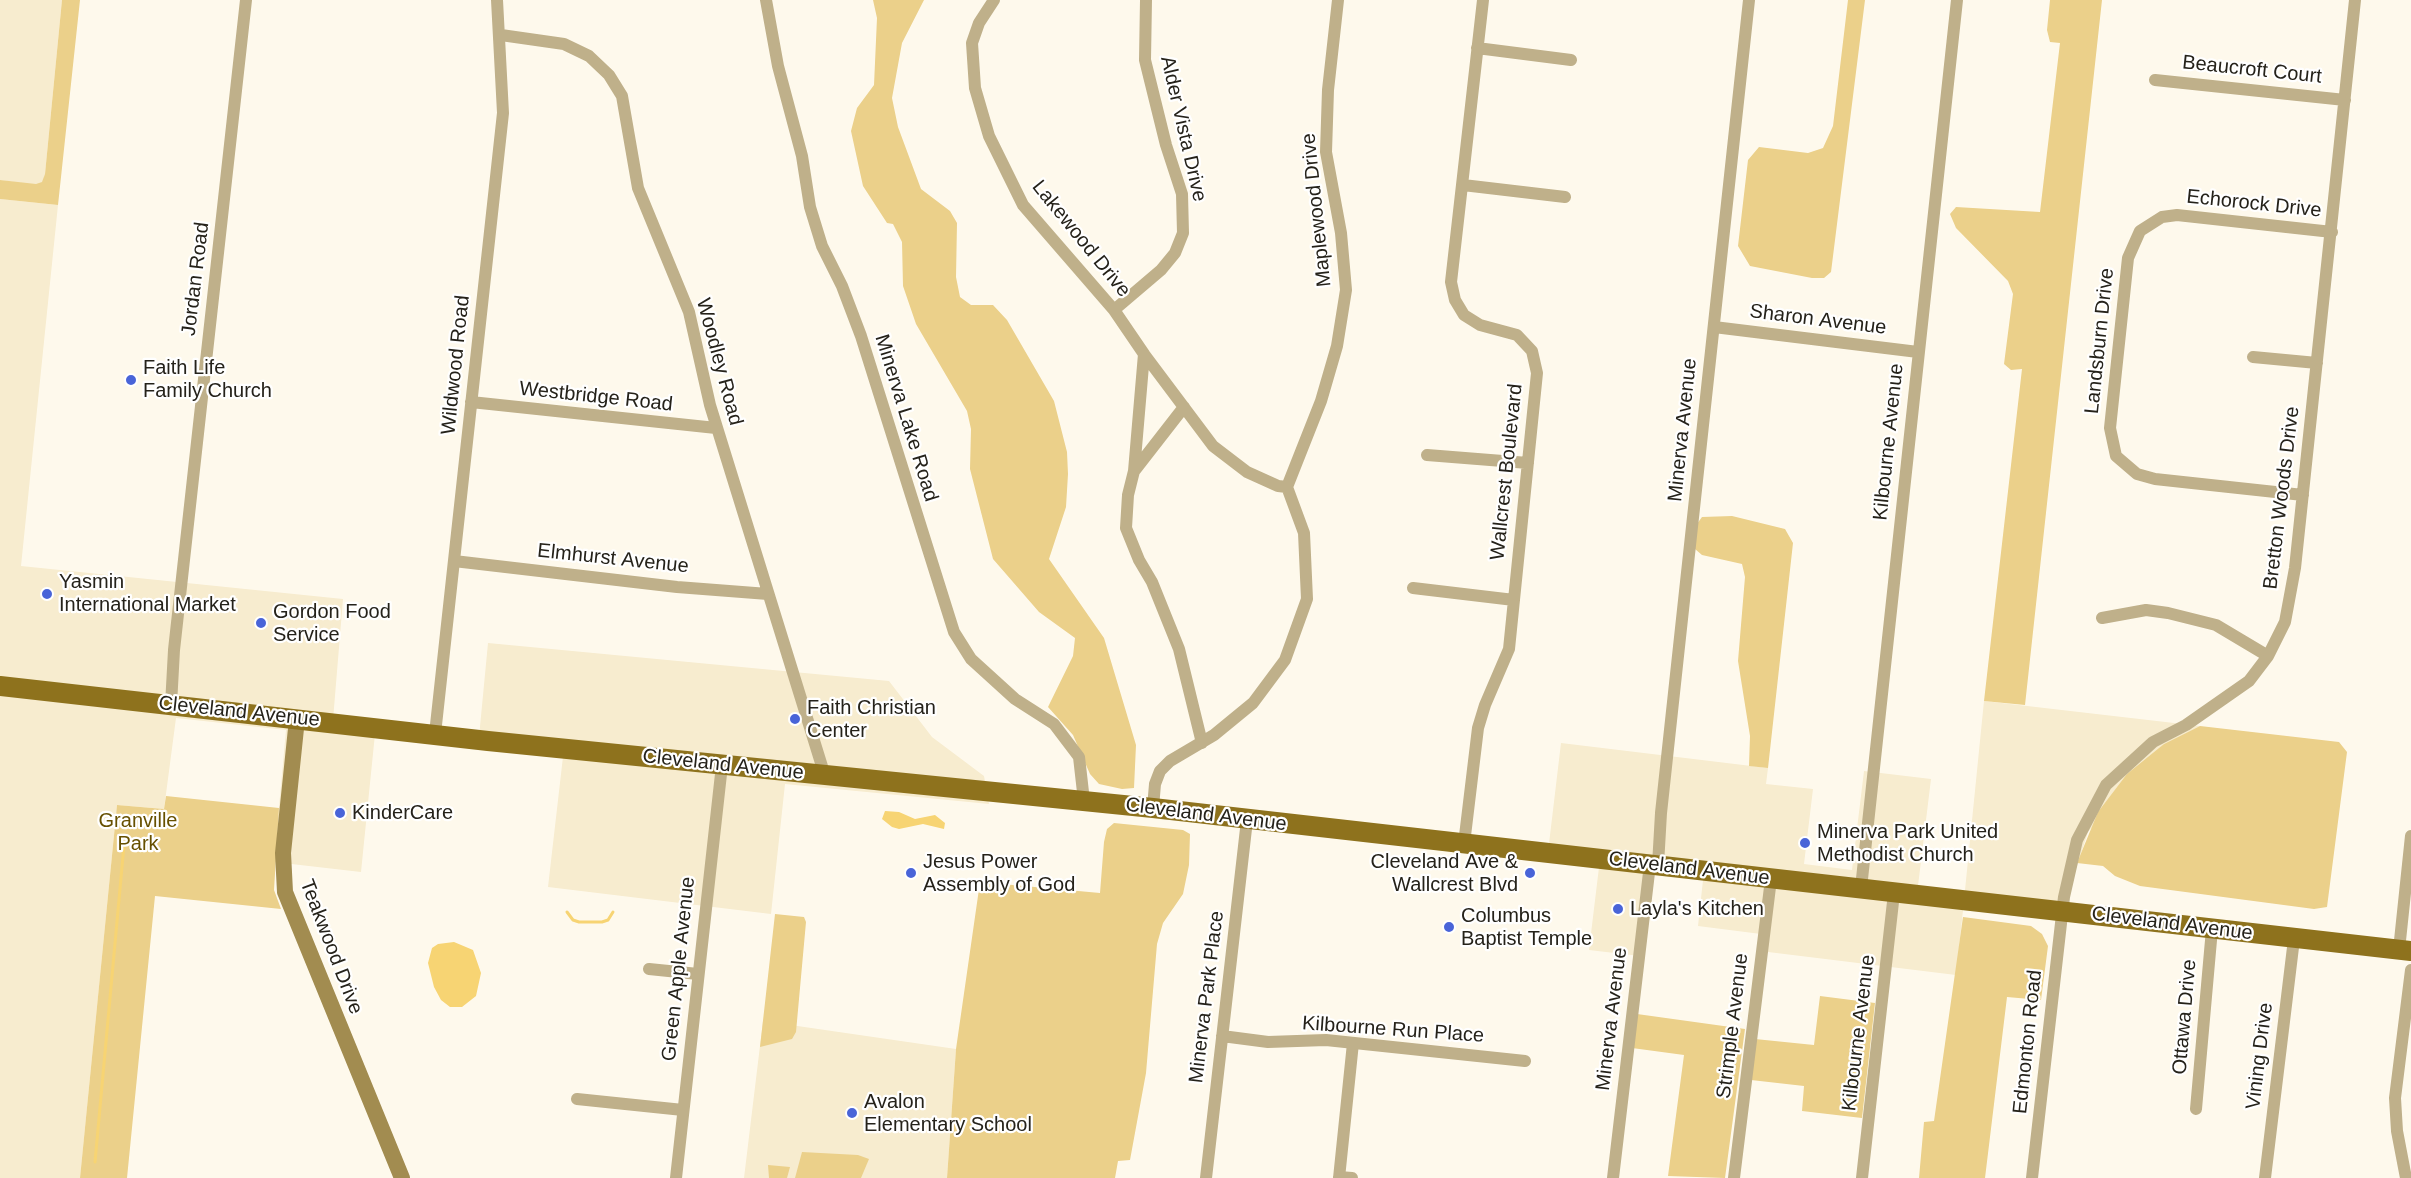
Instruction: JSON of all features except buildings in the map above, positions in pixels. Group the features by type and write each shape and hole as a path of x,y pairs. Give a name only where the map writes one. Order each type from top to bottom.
{"main road":[{"name":"Cleveland Avenue","path":"0,686 825,776 1153,808 2405,950"}],"street":[{"name":"Jordan Road","path":"171,705 174,650 246,0"},
{"name":"Wildwood Road","path":"435,734 503,113 501,36 497,0"},
{"name":"Minerva Lake Road","path":"766,0 778,66 802,156 810,207 822,246 842,286 861,336 954,632 971,659 979,667 1015,699 1054,724 1079,757 1084,801"},
{"name":"Lakewood Drive","path":"994,0 979,23 972,43 975,88 989,136 1023,205 1114,310 1213,446 1246,472 1278,486 1287,487"},
{"name":"Alder Vista Drive","path":"1114,310 1161,270 1175,253 1183,233 1182,194 1166,145 1145,60 1146,0"},
{"name":"Maplewood Drive","path":"1287,487 1321,402 1337,346 1346,290 1341,233 1326,152 1328,90 1338,0"},
{"name":"Wallcrest Boulevard","path":"1464,844 1478,728 1485,705 1506,660 1537,373 1532,351 1517,335 1480,324 1464,315 1455,300 1451,282 1483,0"},
{"name":"Minerva Avenue","path":"1613,1178 1662,801 1749,0"},
{"name":"Kilbourne Avenue","path":"1861,888 1957,0"},
{"name":"Bretton Woods Drive","path":"2063,910 2077,840 2106,785 2153,742 2186,725 2249,681 2268,656 2285,622 2295,568 2355,0"},
{"name":"Woodley Road","path":"501,36 564,44 589,56 609,75 622,96 638,188 689,312 716,428 825,776"},
{"path":"1478,48 1571,60"},
{"name":"Beaucroft Court","path":"2155,80 2345,100"},
{"path":"1463,184 1564,197"},
{"name":"Echorock Drive","path":"2140,231 2162,217 2177,215 2331,232"},
{"name":"Landsburn Drive","path":"2140,231 2128,258 2110,428 2116,456 2137,474 2155,478 2303,495"},
{"name":"Sharon Avenue","path":"1714,327 1918,352"},
{"path":"1144,354 1134,471 1128,495 1126,528 1152,582 1179,649 1202,742"},
{"path":"2253,357 2317,363"},
{"name":"Westbridge Road","path":"471,402 716,428"},
{"path":"1134,471 1184,407"},
{"path":"1427,455 1528,463"},
{"path":"1153,808 1155,784 1160,771 1170,761 1202,742 1253,703 1285,660 1307,599 1304,533 1287,487"},
{"name":"Elmhurst Avenue","path":"454,561 677,587 768,594"},
{"path":"1413,588 1514,600"},
{"path":"2102,618 2146,610 2168,613 2216,625 2268,656"},
{"name":"Teakwood Drive","path":"297,719 283,853 285,892 402,1178"},
{"name":"Green Apple Avenue","path":"676,1178 722,765"},
{"name":"Minerva Park Place","path":"1206,1178 1247,820"},
{"path":"2405,950 2411,836"},
{"name":"Strimple Avenue","path":"1734,1178 1771,879"},
{"name":"Kilbourne Avenue","path":"1862,1178 1894,893"},
{"name":"Edmonton Road","path":"2032,1178 2063,910"},
{"name":"Ottawa Drive","path":"2196,1109 2212,929"},
{"name":"Vining Drive","path":"2265,1178 2294,939"},
{"path":"649,969 698,974"},
{"path":"2406,1178 2406,1153 2395,1098 2411,970"},
{"name":"Kilbourne Run Place","path":"1222,1036 1268,1042 1326,1040 1525,1061"},
{"path":"1352,1178 1339,1177 1353,1043"},
{"path":"577,1099 683,1110"}],"shaded area":[{"path":"0,0 62,0 45,174 43,182 36,185 0,180"},
{"path":"0,199 58,205 21,566 343,599 333,720 376,724 361,872 274,862 286,730 176,718 164,809 117,805 80,1178 0,1178"},
{"path":"488,643 889,681 932,737 984,776 989,804 785,784 771,914 548,887 564,748 479,737"},
{"path":"1984,701 2200,726 2164,744 2088,832 2061,914 1964,901 1956,975 1760,951 1761,934 1698,926 1704,871 1651,864 1640,956 1589,950 1600,859 1548,852 1561,743 1768,768 1766,784 1813,789 1804,864 1852,870 1864,771 1931,779 1917,894 1964,900"},
{"path":"885,811 899,812 915,819 935,815 945,823 944,829 923,824 899,829 892,827 882,819"},
{"path":"454,942 473,950 481,973 476,996 462,1007 450,1007 441,1000 434,987 428,963 432,948 438,944"},
{"name":"Avalon Elementary School","path":"763,1021 956,1049 947,1178 744,1178"}],"green space":[{"path":"62,0 80,0 58,205 0,199 0,180 36,184 42,182 45,174"},
{"path":"873,0 924,0 902,43 892,98 898,127 921,189 950,211 957,223 956,277 960,297 971,305 993,305 1007,320 1054,401 1067,452 1068,474 1066,507 1049,559 1104,638 1136,745 1134,788 1122,789 1099,784 1090,774 1073,735 1048,707 1073,656 1075,638 1039,612 993,559 970,469 971,429 967,411 916,324 903,286 902,242 893,224 887,223 863,186 851,131 857,108 874,85 877,18"},
{"path":"1848,0 1865,0 1831,272 1824,278 1812,278 1750,266 1738,246 1748,160 1759,147 1808,153 1823,148 1833,126"},
{"path":"2050,0 2102,0 2025,705 1984,701 2022,369 2011,370 2004,364 2013,294 2008,281 1956,228 1950,214 1956,207 2040,212 2060,43 2050,42 2047,30"},
{"path":"1732,516 1785,529 1793,543 1768,768 1749,766 1750,736 1738,661 1745,577 1742,564 1702,555 1695,549 1694,528 1702,517"},
{"path":"2200,726 2339,742 2347,752 2327,907 2314,909 2140,886 2115,876 2103,866 2077,863 2098,812 2127,774 2164,744"},
{"name":"Granville Park","path":"166,796 279,808 274,890 281,909 155,896 127,1178 80,1178 117,805 164,809"},
{"path":"1114,823 1183,830 1190,834 1189,865 1183,894 1163,923 1157,944 1146,1073 1130,1160 1118,1161 1115,1178 947,1178 956,1049 980,882 1100,893 1104,842 1107,829"},
{"path":"775,914 804,917 806,922 796,1032 792,1039 760,1047"},
{"path":"1963,917 2031,926 2042,934 2048,946 2041,1000 2007,997 1985,1178 1919,1178 1924,1122 1934,1121"},
{"path":"1820,996 1875,1003 1862,1118 1802,1111 1804,1086 1751,1080 1755,1039 1814,1045"},
{"path":"1637,1014 1745,1029 1725,1178 1668,1176 1684,1055 1632,1048"},
{"path":"802,1152 858,1155 869,1159 861,1178 795,1178"},
{"path":"768,1165 790,1167 787,1178 769,1178"}],"waterway":[{"path":"95,1162 124,845"},
{"path":"567,912 573,920 579,922 602,922 608,920 613,912"}],"place":[{"name":"Faith Life Family Church","path":"131,380"},
{"name":"Yasmin International Market","path":"47,594"},
{"name":"Gordon Food Service","path":"261,623"},
{"name":"Faith Christian Center","path":"795,719"},
{"name":"KinderCare","path":"340,813"},
{"name":"Minerva Park United Methodist Church","path":"1805,843"},
{"name":"Jesus Power Assembly of God","path":"911,873"},
{"name":"Cleveland Ave & Wallcrest Blvd","path":"1530,873"},
{"name":"Layla's Kitchen","path":"1618,909"},
{"name":"Columbus Baptist Temple","path":"1449,927"},
{"name":"Avalon Elementary School","path":"852,1113"}]}
